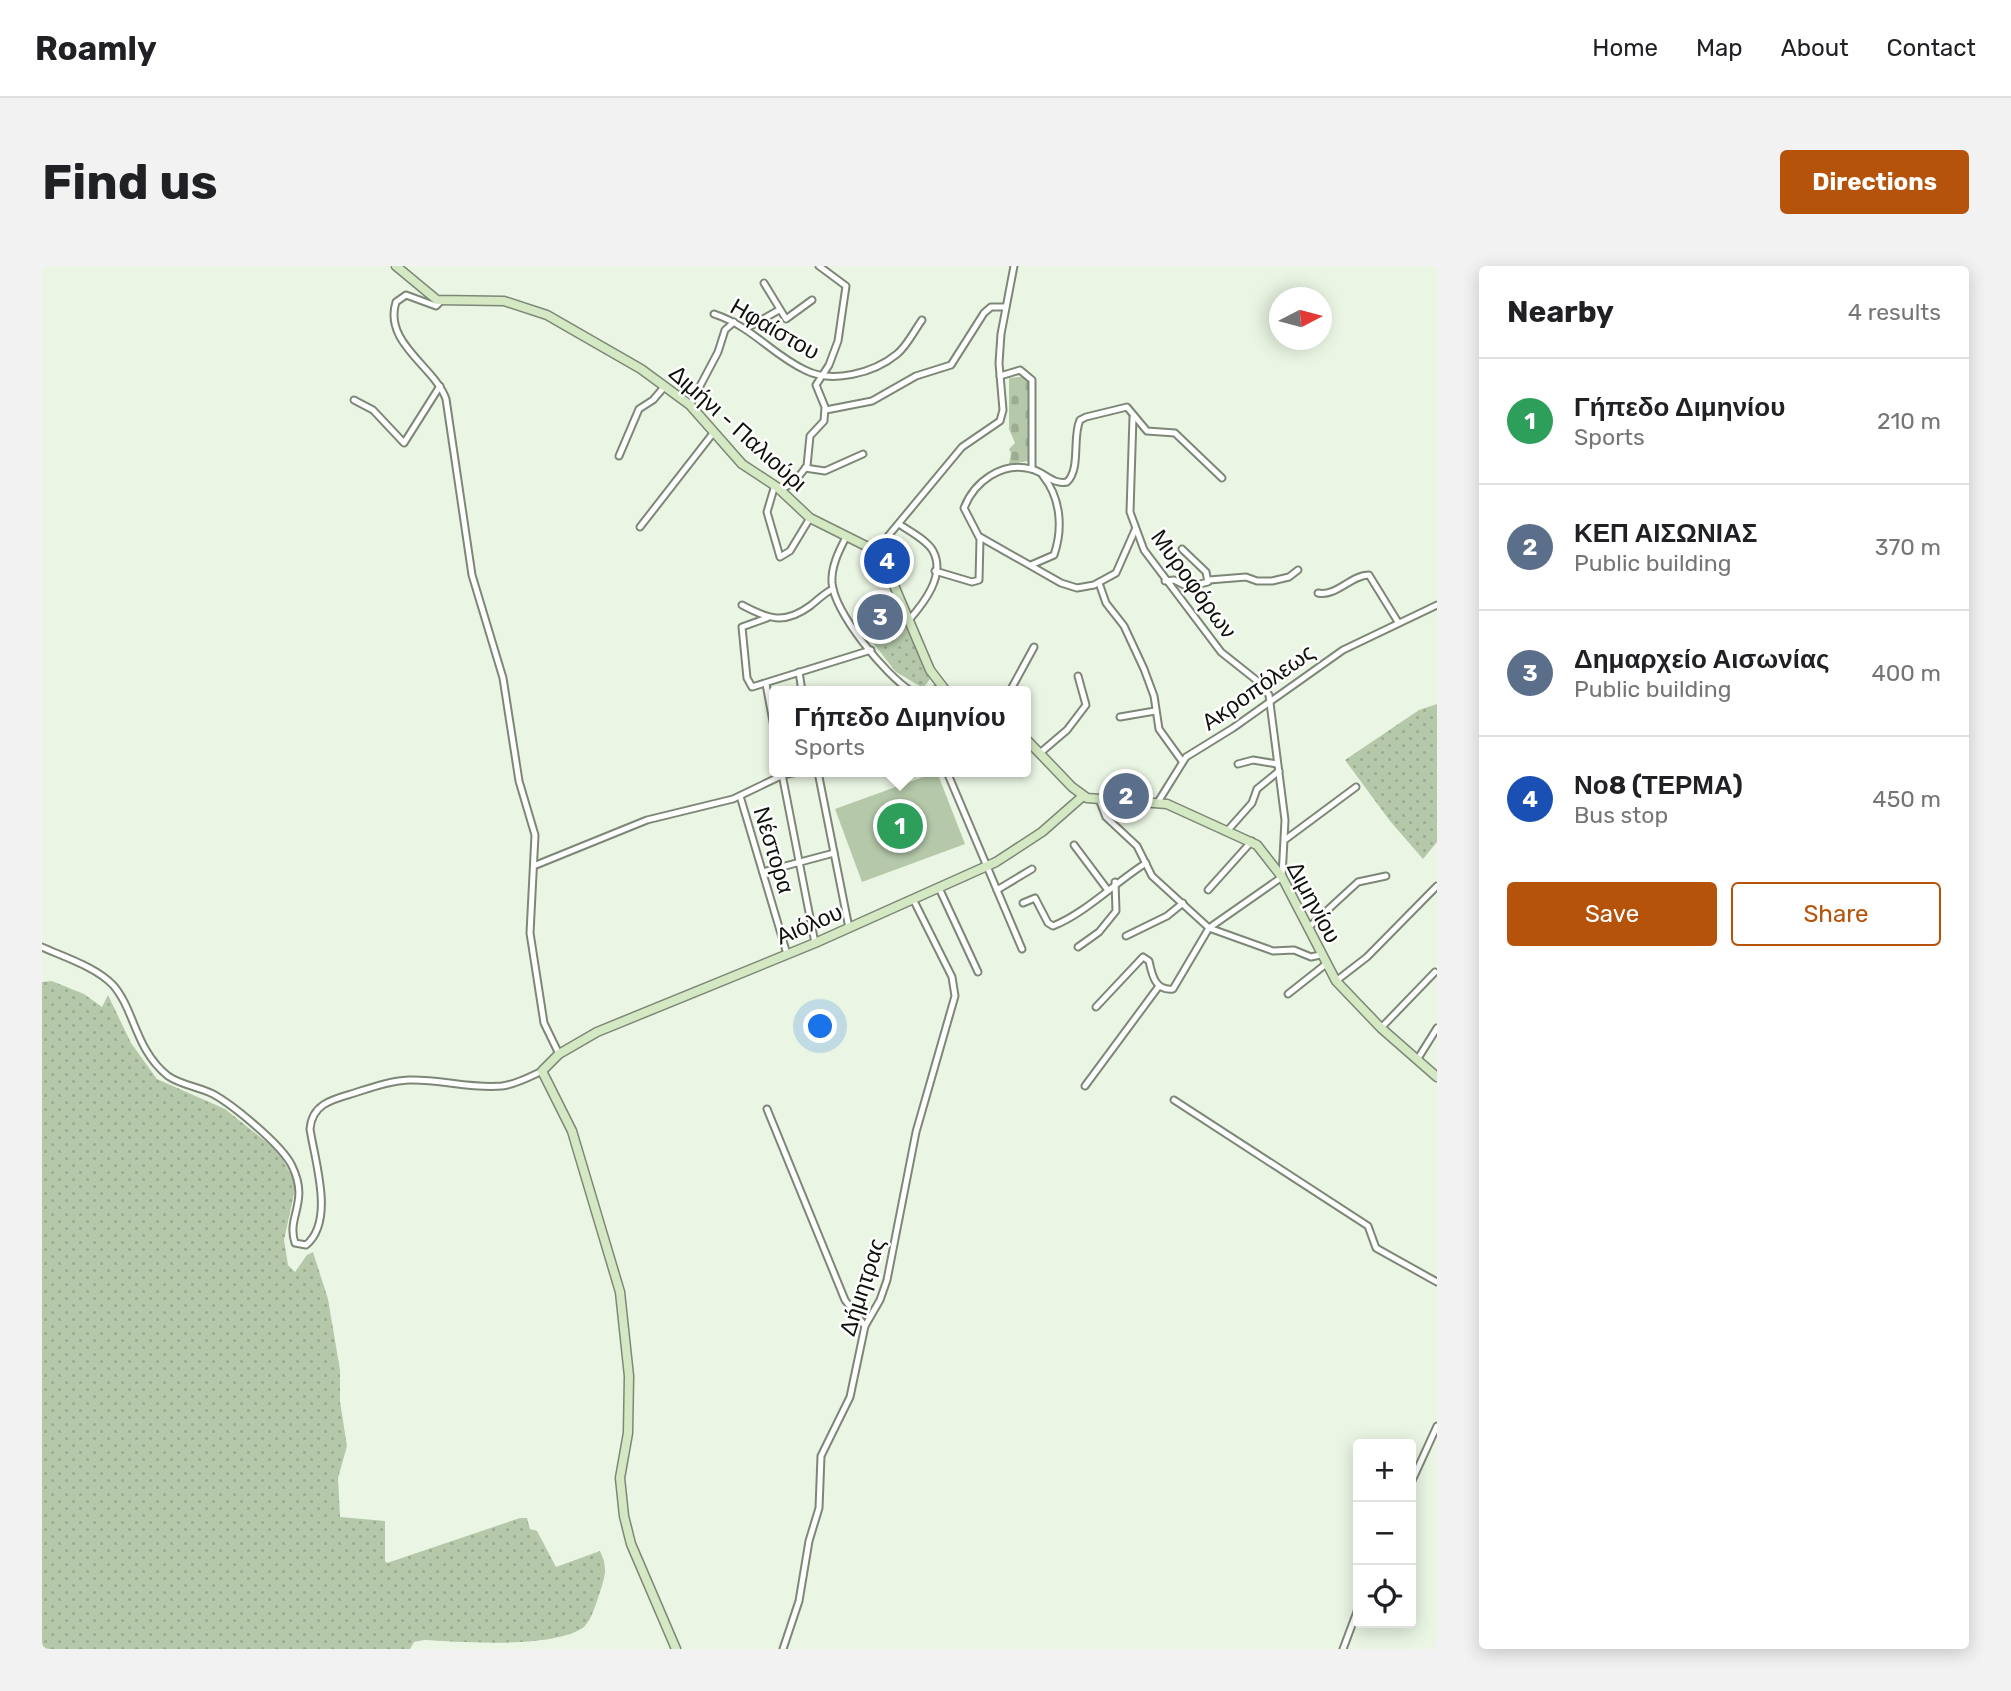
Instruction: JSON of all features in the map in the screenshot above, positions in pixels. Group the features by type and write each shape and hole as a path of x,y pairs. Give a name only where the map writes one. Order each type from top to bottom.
{"main road":[{"path":"396,266 430,297 442,301"},
{"name":"Διμήνι - Παλιούρι","path":"442,301 494,299 523,305 568,327 665,386 690,405 737,460 778,488 810,518 874,553 886,567 938,686"},
{"path":"1031,747 1083,796"},
{"name":"Διμηνίου","path":"1083,796 1158,802 1252,841 1282,877 1335,981 1381,1028 1437,1077"},
{"name":"Αιόλου","path":"542,1071 559,1054 597,1032 815,943 987,867 1029,842 1083,796"},
{"path":"542,1071 572,1131 620,1292 629,1376 628,1433 620,1478 624,1516 631,1544 676,1649"}],"street":[{"path":"810,518 790,551 780,557 767,512 778,488 795,481 806,468 810,436 823,424 825,410 816,385 823,376 838,341 847,288 819,266"},
{"path":"874,553 968,441 1000,421 1003,410 1000,376 1004,307 1014,266"},
{"path":"764,283 779,310 790,319 812,300"},
{"path":"442,301 436,306 430,306 406,295 396,302 394,314 398,331 408,350 440,386 449,414 472,575 507,696 519,781 535,835 536,865 530,933 544,1023 559,1054"},
{"path":"825,410 872,401 916,376 951,365 984,313 991,307 1004,307"},
{"path":"747,328 779,310"},
{"name":"Ηφαίστου","path":"714,314 747,328 803,369 823,376 871,369 897,354 922,320"},
{"path":"690,405 718,352 725,330 734,322"},
{"path":"1000,376 1020,370 1032,380 1035,470 1055,495 1058,532 1054,555 1030,565"},
{"path":"354,400 373,410 404,443 440,386"},
{"path":"619,456 639,410 653,400 665,386"},
{"path":"935,571 978,581 979,536 964,508 971,492 999,471 1035,470 1058,483 1071,478 1080,420 1124,406 1131,410 1140,426 1153,434 1175,433 1222,478"},
{"name":"Μυροφόρων","path":"1133,417 1129,502 1135,530 1149,558 1217,648 1260,683 1271,701"},
{"path":"640,527 714,432"},
{"path":"806,468 825,471 863,454"},
{"path":"899,524 930,547 935,556 935,571 926,599 909,620"},
{"path":"979,536 1070,587 1099,583 1118,571 1135,530"},
{"path":"846,537 833,566 833,589 842,611 903,686"},
{"path":"1182,549 1205,570 1209,580"},
{"path":"1166,581 1174,580 1188,587 1203,585 1209,580 1246,577 1257,582 1272,581 1289,577 1298,570"},
{"path":"1318,593 1328,593 1361,576 1369,575 1398,622"},
{"path":"1099,583 1106,603 1130,637 1151,688 1164,737 1182,761"},
{"path":"833,589 789,618 767,618 742,627 750,685 755,688 871,650"},
{"path":"742,605 767,618"},
{"name":"Ακροπόλεως","path":"1158,802 1182,761 1343,650 1437,605"},
{"path":"1013,686 1034,647"},
{"path":"799,672 802,686"},
{"path":"1040,754 1067,730 1086,705 1078,676"},
{"path":"766,684 769,700"},
{"path":"1096,1007 1142,957 1149,961 1152,977 1159,986 1169,990 1175,987 1209,928 1282,877 1286,839 1271,701"},
{"path":"1120,717 1156,711"},
{"path":"1238,764 1253,760 1278,767"},
{"path":"1228,830 1252,803 1257,789 1278,767"},
{"path":"536,865 647,820 740,796 776,777"},
{"path":"783,777 815,943"},
{"path":"819,777 849,928"},
{"path":"949,777 1022,949"},
{"path":"1286,839 1356,787"},
{"name":"Νέστορα","path":"740,796 787,954"},
{"path":"1099,799 1106,817 1135,843 1152,876 1209,928 1273,951 1294,950 1311,957 1320,955"},
{"path":"1208,890 1252,841"},
{"path":"1074,845 1107,889"},
{"path":"763,872 834,853"},
{"path":"1023,903 1035,898 1048,923 1054,926 1071,919 1115,882 1146,863"},
{"path":"997,890 1032,869"},
{"path":"1308,928 1358,882 1386,876"},
{"path":"1078,947 1099,932 1116,911 1115,882"},
{"path":"1335,981 1367,957 1437,886"},
{"path":"939,888 978,972"},
{"name":"Δήμητρας","path":"783,1649 799,1601 807,1552 819,1507 820,1462 850,1397 865,1325 880,1300 887,1280 919,1120 955,996 952,976 913,899"},
{"path":"1126,936 1167,916 1183,903"},
{"path":"42,947 106,978 122,998 144,1048 163,1071 172,1079 222,1100 279,1147 291,1164 300,1188 300,1201 292,1234 295,1243 306,1245 315,1237 319,1228 321,1208 310,1129 311,1119 319,1107 329,1101 392,1082 425,1080 499,1086 523,1080 542,1071"},
{"path":"1288,994 1326,964"},
{"path":"1381,1028 1435,972"},
{"path":"1085,1086 1159,986"},
{"path":"1417,1060 1437,1028"},
{"path":"1174,1100 1368,1226 1376,1248 1437,1282"},
{"path":"767,1109 842,1293 852,1312 865,1325"},
{"path":"1416,1472 1437,1426"},
{"path":"1343,1649 1353,1622"}],"green space":[{"path":"1028,376 1031,419 1028,461 1009,464 1009,449 1015,443 1009,429 1009,378"},
{"path":"903,621 930,679 925,686 920,686 896,672 873,643 892,625"},
{"path":"1437,704 1437,842 1423,859 1390,821 1345,760 1419,710"},
{"path":"923,777 939,777 965,844 862,882 835,809"},
{"path":"52,981 84,994 102,1007 108,995 131,1043 157,1079 225,1109 279,1152 296,1185 284,1240 288,1265 295,1272 307,1255 313,1252 328,1299 340,1370 340,1402 347,1446 338,1478 340,1517 385,1521 387,1563 520,1518 527,1518 530,1529 537,1531 556,1567 600,1551 605,1569 604,1580 593,1613 584,1627 552,1639 507,1643 424,1640 414,1642 410,1649 42,1649 42,982"}],"place":[{"name":"Νο8 (ΤΕΡΜΑ)","path":"887,561"},
{"name":"Δημαρχείο Αισωνίας","path":"880,617"},
{"name":"ΚΕΠ ΑΙΣΩΝΙΑΣ","path":"1126,796"},
{"name":"Γήπεδο Διμηνίου","path":"900,826"}]}
